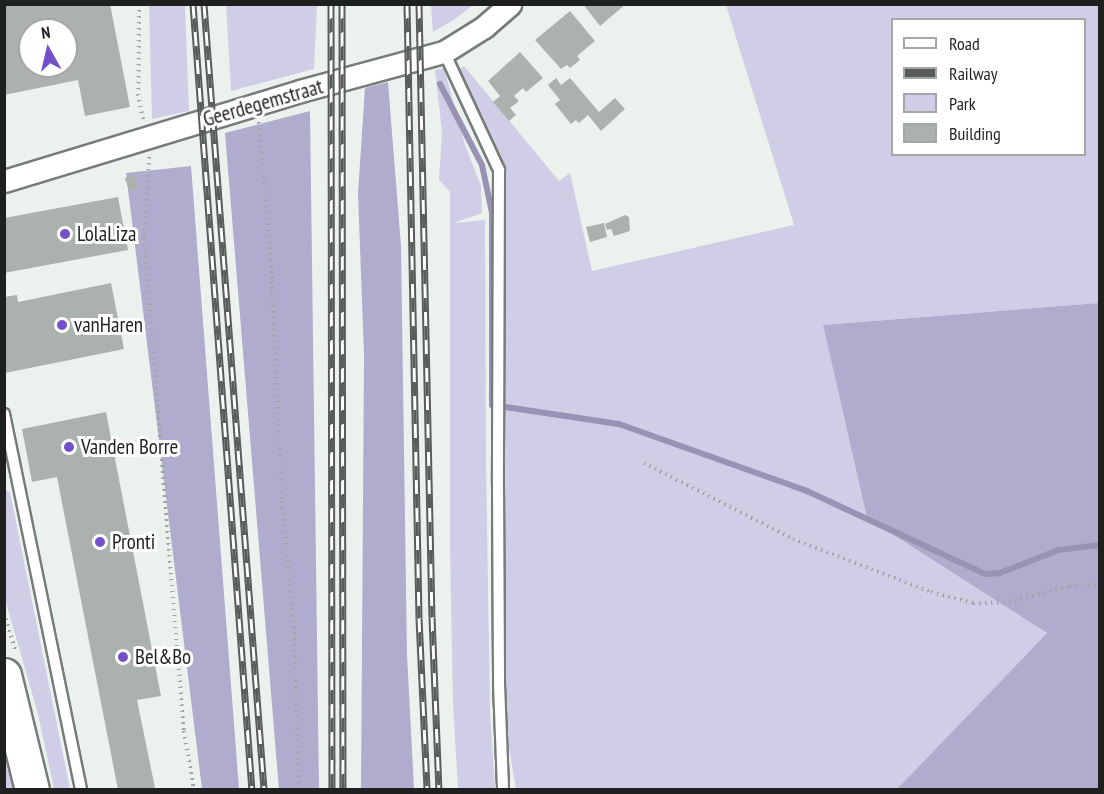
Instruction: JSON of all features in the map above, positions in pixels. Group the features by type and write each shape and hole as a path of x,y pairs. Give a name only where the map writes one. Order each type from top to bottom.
{"main road":[{"path":"4,675 32,789"}],"street":[{"name":"Geerdegemstraat","path":"4,182 258,104 444,52 484,27 510,4"}],"lane":[{"path":"444,52 499,170 498,485 503,789"},
{"path":"4,414 10,475 81,789"}],"path":[{"path":"139,4 138,94 147,137 149,161 144,238 183,719 194,789"},
{"path":"258,104 272,281 282,501 295,644 299,789"},
{"path":"644,463 793,539 931,592 973,603 1009,602 1070,586 1100,584"}],"green space":[{"path":"431,4 473,5 433,32"},
{"path":"149,5 185,5 189,111 152,119"},
{"path":"226,5 317,5 314,69 231,91"},
{"path":"726,5 1099,5 1099,303 823,325 867,518 1047,633 897,789 516,789 506,729 504,634 503,167 454,74 464,66 559,181 570,173 592,271 794,225"},
{"path":"444,68 465,145 481,186 482,213 454,223 485,220 490,712 495,789 458,789 453,705 450,551 450,192 439,180 442,132 435,70"},
{"path":"4,490 10,492 70,789 54,789 38,714 5,599"},
{"path":"4,716 21,789 5,789"}],"shaded area":[{"path":"388,82 401,246 407,654 414,789 361,790 364,354 358,193 365,88"},
{"path":"310,111 319,789 279,790 225,133"},
{"path":"191,166 239,789 202,789 126,173"},
{"path":"1099,303 1099,789 897,789 1047,633 867,518 823,325"}],"building":[{"path":"4,4 110,4 130,107 85,116 78,80 4,95"},
{"path":"583,4 626,4 600,26"},
{"path":"570,11 595,41 577,56 580,60 570,68 567,65 561,69 535,40"},
{"path":"520,52 543,78 526,92 523,88 514,96 519,101 510,108 516,115 509,121 493,102 500,96 488,81"},
{"path":"556,78 561,85 570,78 599,112 615,98 625,109 601,131 588,115 579,123 576,120 571,124 555,104 560,100 548,85"},
{"path":"135,175 139,188 129,191 125,178"},
{"name":"LolaLiza","path":"118,197 128,250 4,273 4,218"},
{"path":"625,215 629,217 630,231 614,236 611,229 607,230 605,224"},
{"path":"604,223 607,237 590,242 586,227"},
{"name":"vanHaren","path":"111,283 124,349 5,373 4,297 17,295 18,302"},
{"path":"106,412 161,696 137,700 155,788 147,790 118,790 57,477 32,482 22,429"}],"waterway":[{"path":"440,84 482,165 492,213 492,405 619,424 807,491 985,574 1000,573 1058,550 1100,545"}],"railway":[{"path":"193,4 252,790"},
{"path":"204,4 264,790"},
{"path":"331,4 332,790"},
{"path":"342,4 343,790"},
{"path":"407,4 419,618 427,790"},
{"path":"419,4 432,617 439,790"}],"place":[{"name":"LolaLiza","path":"65,234"},
{"name":"vanHaren","path":"62,325"},
{"name":"Vanden Borre","path":"69,447"},
{"name":"Pronti","path":"100,542"},
{"name":"Bel&Bo","path":"123,657"}]}
